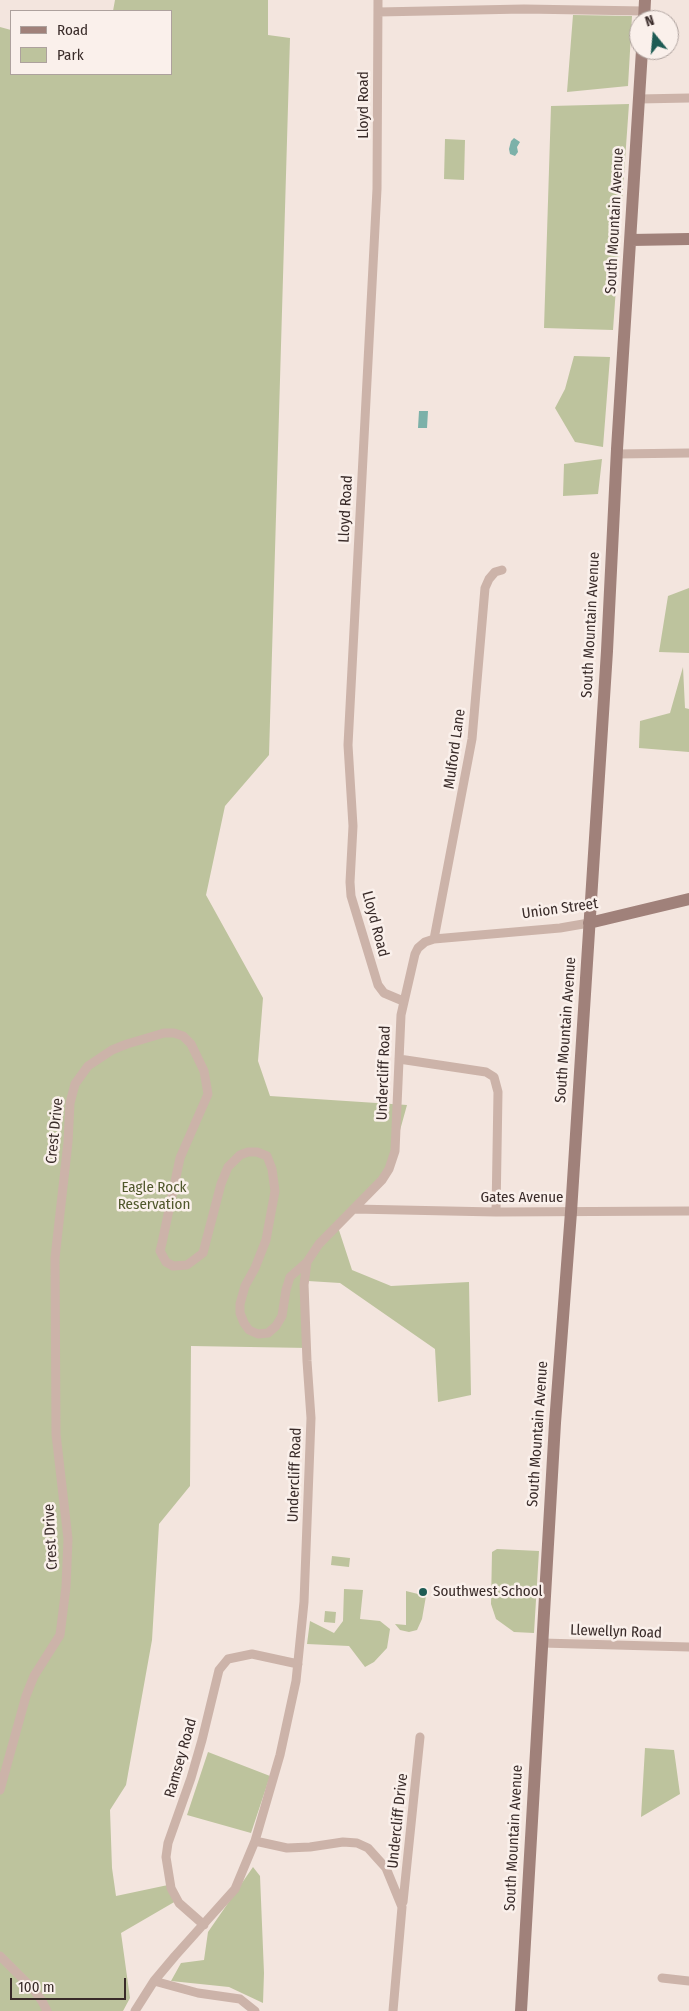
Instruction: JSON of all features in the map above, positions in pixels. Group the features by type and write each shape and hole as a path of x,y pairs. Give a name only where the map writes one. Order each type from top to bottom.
{"street":[{"name":"Lloyd Road","path":"378,0 377,189 348,745 354,826 350,882 354,906 378,985 384,993 403,1000"},
{"path":"378,12 525,5 644,10"},
{"name":"South Mountain Avenue","path":"521,2011 554,1423 571,1212 607,651 641,60"},
{"path":"639,99 689,98"},
{"path":"631,240 689,239"},
{"path":"617,454 689,452"},
{"name":"Mulford Lane","path":"434,939 472,739 485,588 495,572 502,570"},
{"name":"Union Street","path":"434,939 560,928 689,899"},
{"name":"Undercliff Road","path":"135,2011 154,1981 236,1889 255,1841 280,1755 296,1681 304,1602 311,1418 306,1361 304,1295 307,1262 319,1244 382,1180 388,1169 395,1151 403,1000 412,962 418,948 425,942 434,939"},
{"name":"Crest Drive","path":"0,1790 26,1696 34,1676 60,1634 66,1587 68,1539 56,1434 55,1258 68,1142 70,1103 76,1084 88,1066 106,1054 132,1042 164,1033 182,1036 191,1044 204,1071 208,1094 180,1158 160,1251 162,1258 173,1266 180,1266 187,1265 199,1257 206,1245 221,1184 228,1167 240,1155 248,1152 257,1152 267,1156 271,1163 275,1190 266,1240 255,1268 245,1286 240,1304 240,1314 250,1330 258,1334 268,1333 276,1326 282,1316 290,1277 307,1262"},
{"path":"399,1059 486,1072 494,1077 498,1092 496,1212"},
{"name":"Gates Avenue","path":"354,1209 496,1212 689,1210"},
{"name":"Llewellyn Road","path":"542,1643 689,1647"},
{"name":"Ramsey Road","path":"204,1925 179,1903 171,1888 166,1857 168,1843 200,1748 219,1670 228,1659 252,1654 298,1664"},
{"name":"Undercliff Drive","path":"392,2011 420,1737"},
{"path":"255,1841 287,1848 343,1842 357,1843 368,1848 386,1868 402,1907"},
{"path":"0,1956 34,1990 47,2011"},
{"path":"662,1978 689,1981"},
{"path":"154,1981 198,1993 240,1999 255,2011"}],"green space":[{"name":"Eagle Rock Reservation","path":"115,0 268,0 268,35 290,38 269,755 225,806 206,895 263,998 258,1061 270,1096 407,1105 389,1170 336,1221 352,1270 391,1286 469,1282 471,1395 438,1402 435,1349 340,1283 308,1281 309,1348 191,1346 190,1486 159,1524 152,1640 126,1785 110,1810 112,1868 116,1896 168,1885 176,1901 121,1933 130,1998 123,2011 0,2011 0,27 10,30 10,75 172,75 172,10 113,10"},
{"path":"573,15 629,16 628,86 567,92"},
{"path":"629,104 613,330 544,328 551,106"},
{"path":"445,139 465,140 464,180 444,179"},
{"path":"574,356 610,357 603,447 575,442 555,408 565,389"},
{"path":"602,459 598,494 563,496 564,464"},
{"path":"689,588 689,653 659,652 668,596"},
{"path":"683,667 685,708 689,709 689,752 639,748 640,721 670,713"},
{"path":"497,1549 539,1551 534,1633 514,1632 496,1619 491,1604 492,1552"},
{"path":"332,1556 350,1558 349,1567 331,1565"},
{"path":"344,1589 363,1590 360,1619 380,1621 390,1629 387,1648 374,1662 365,1667 349,1646 307,1644 310,1621 334,1633 343,1621"},
{"path":"406,1591 426,1596 422,1619 417,1630 409,1632 400,1630 395,1624 406,1625"},
{"path":"325,1611 336,1612 335,1623 324,1622"},
{"path":"645,1748 674,1750 680,1794 641,1817"},
{"path":"208,1752 270,1776 251,1833 187,1815"},
{"path":"253,1867 260,1876 264,1973 263,2003 229,1987 171,1981 181,1963 204,1960 208,1932"}],"water":[{"path":"514,138 520,142 515,156 510,154 509,149"},
{"path":"419,411 428,411 427,428 418,428"}],"place":[{"name":"Southwest School","path":"423,1592"}]}
